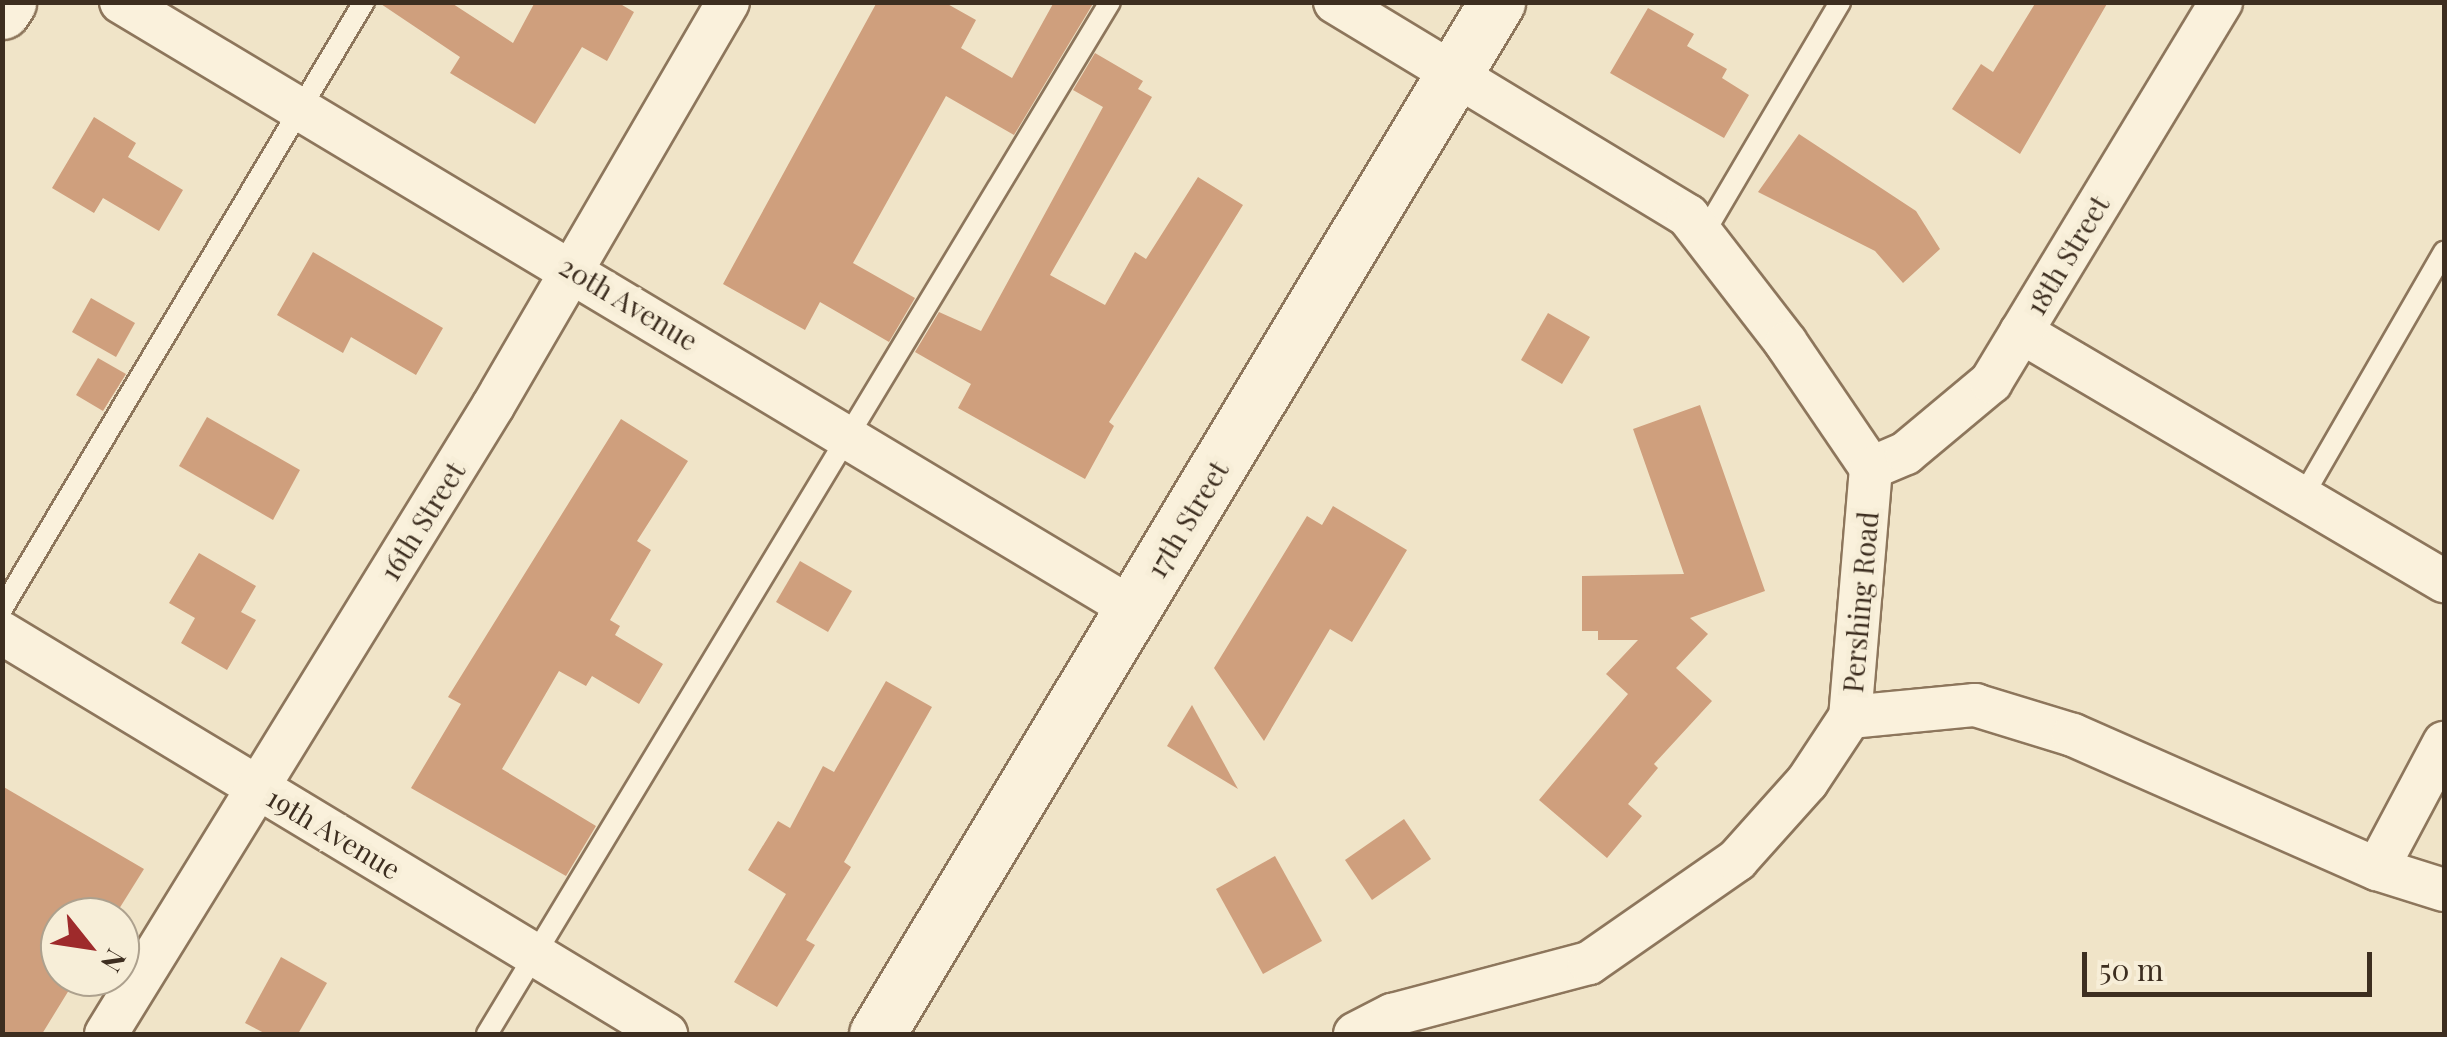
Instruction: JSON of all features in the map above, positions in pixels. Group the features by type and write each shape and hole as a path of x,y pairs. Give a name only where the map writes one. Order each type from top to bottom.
{"main road":[{"path":"2,11 8,2"},
{"name":"17th Street","path":"877,1034 1497,2"}],"street":[{"name":"20th Avenue","path":"121,2 573,269 1133,608"},
{"name":"16th Street","path":"106,1034 573,269 728,2"},
{"path":"1335,2 1688,216 1872,468"},
{"name":"18th Street","path":"1872,468 1906,453 1991,382 2221,2"},
{"path":"2021,332 2444,581"},
{"name":"Pershing Road","path":"1872,468 1850,717 1975,705 2073,735 2436,896"},
{"name":"19th Avenue","path":"2,633 666,1034"},
{"path":"1355,1034 1392,1015 1589,963 1737,860 1807,782 1850,717"},
{"path":"2377,869 2444,743"}],"lane":[{"path":"2,609 364,2"},
{"path":"487,1034 1110,2"},
{"path":"1703,235 1840,2"},
{"path":"2304,496 2444,252"}],"building":[{"path":"378,2 450,2 513,43 535,2 617,2 634,12 607,61 582,47 535,124 450,73 460,57"},
{"path":"877,2 944,2 976,20 961,48 1012,78 1054,2 1094,2 1014,135 946,96 853,263 915,298 889,342 820,302 805,330 723,284"},
{"path":"2036,2 2108,2 2020,154 1952,109 1981,64 1993,72"},
{"path":"1648,8 1694,34 1687,46 1727,69 1722,78 1749,95 1724,138 1610,73"},
{"path":"1095,53 1143,81 1138,89 1152,97 1050,275 1105,305 1135,252 1146,259 1198,177 1243,205 1109,422 1114,426 1085,479 958,408 971,384 915,352 939,312 981,331 1103,107 1073,90"},
{"path":"94,117 136,143 128,157 183,190 159,231 103,198 94,213 52,188"},
{"path":"1799,134 1916,211 1940,249 1903,283 1875,251 1758,192"},
{"path":"313,252 443,328 416,375 351,337 343,353 277,315"},
{"path":"91,298 135,323 116,357 72,332"},
{"path":"1548,313 1590,337 1562,384 1521,360"},
{"path":"98,358 126,374 103,411 76,395"},
{"path":"1700,405 1765,591 1690,618 1708,634 1676,668 1712,701 1654,764 1658,768 1628,804 1642,816 1607,858 1539,800 1628,694 1606,674 1638,640 1598,640 1598,631 1582,631 1582,576 1684,574 1633,429"},
{"path":"207,417 300,470 273,520 179,466"},
{"path":"621,419 688,461 637,541 651,550 610,620 620,626 615,635 663,664 639,704 592,676 586,686 559,671 502,769 596,826 566,876 411,788 461,704 448,697"},
{"path":"1333,506 1407,550 1352,642 1330,629 1264,741 1214,668 1307,516 1322,525"},
{"path":"199,553 256,586 241,612 256,620 227,670 181,643 195,618 169,603"},
{"path":"800,561 852,591 828,632 776,602"},
{"path":"886,681 932,707 844,862 851,867 806,940 815,945 777,1007 734,982 786,894 748,870 778,821 790,828 823,766 834,772"},
{"path":"1192,705 1238,789 1167,746"},
{"path":"2,786 144,869 126,897 40,897 40,997 65,997 42,1034 2,1034"},
{"path":"1404,819 1431,859 1372,900 1345,860"},
{"path":"1275,856 1322,941 1263,974 1216,889"},
{"path":"281,957 327,983 298,1034 266,1034 245,1023"}]}
